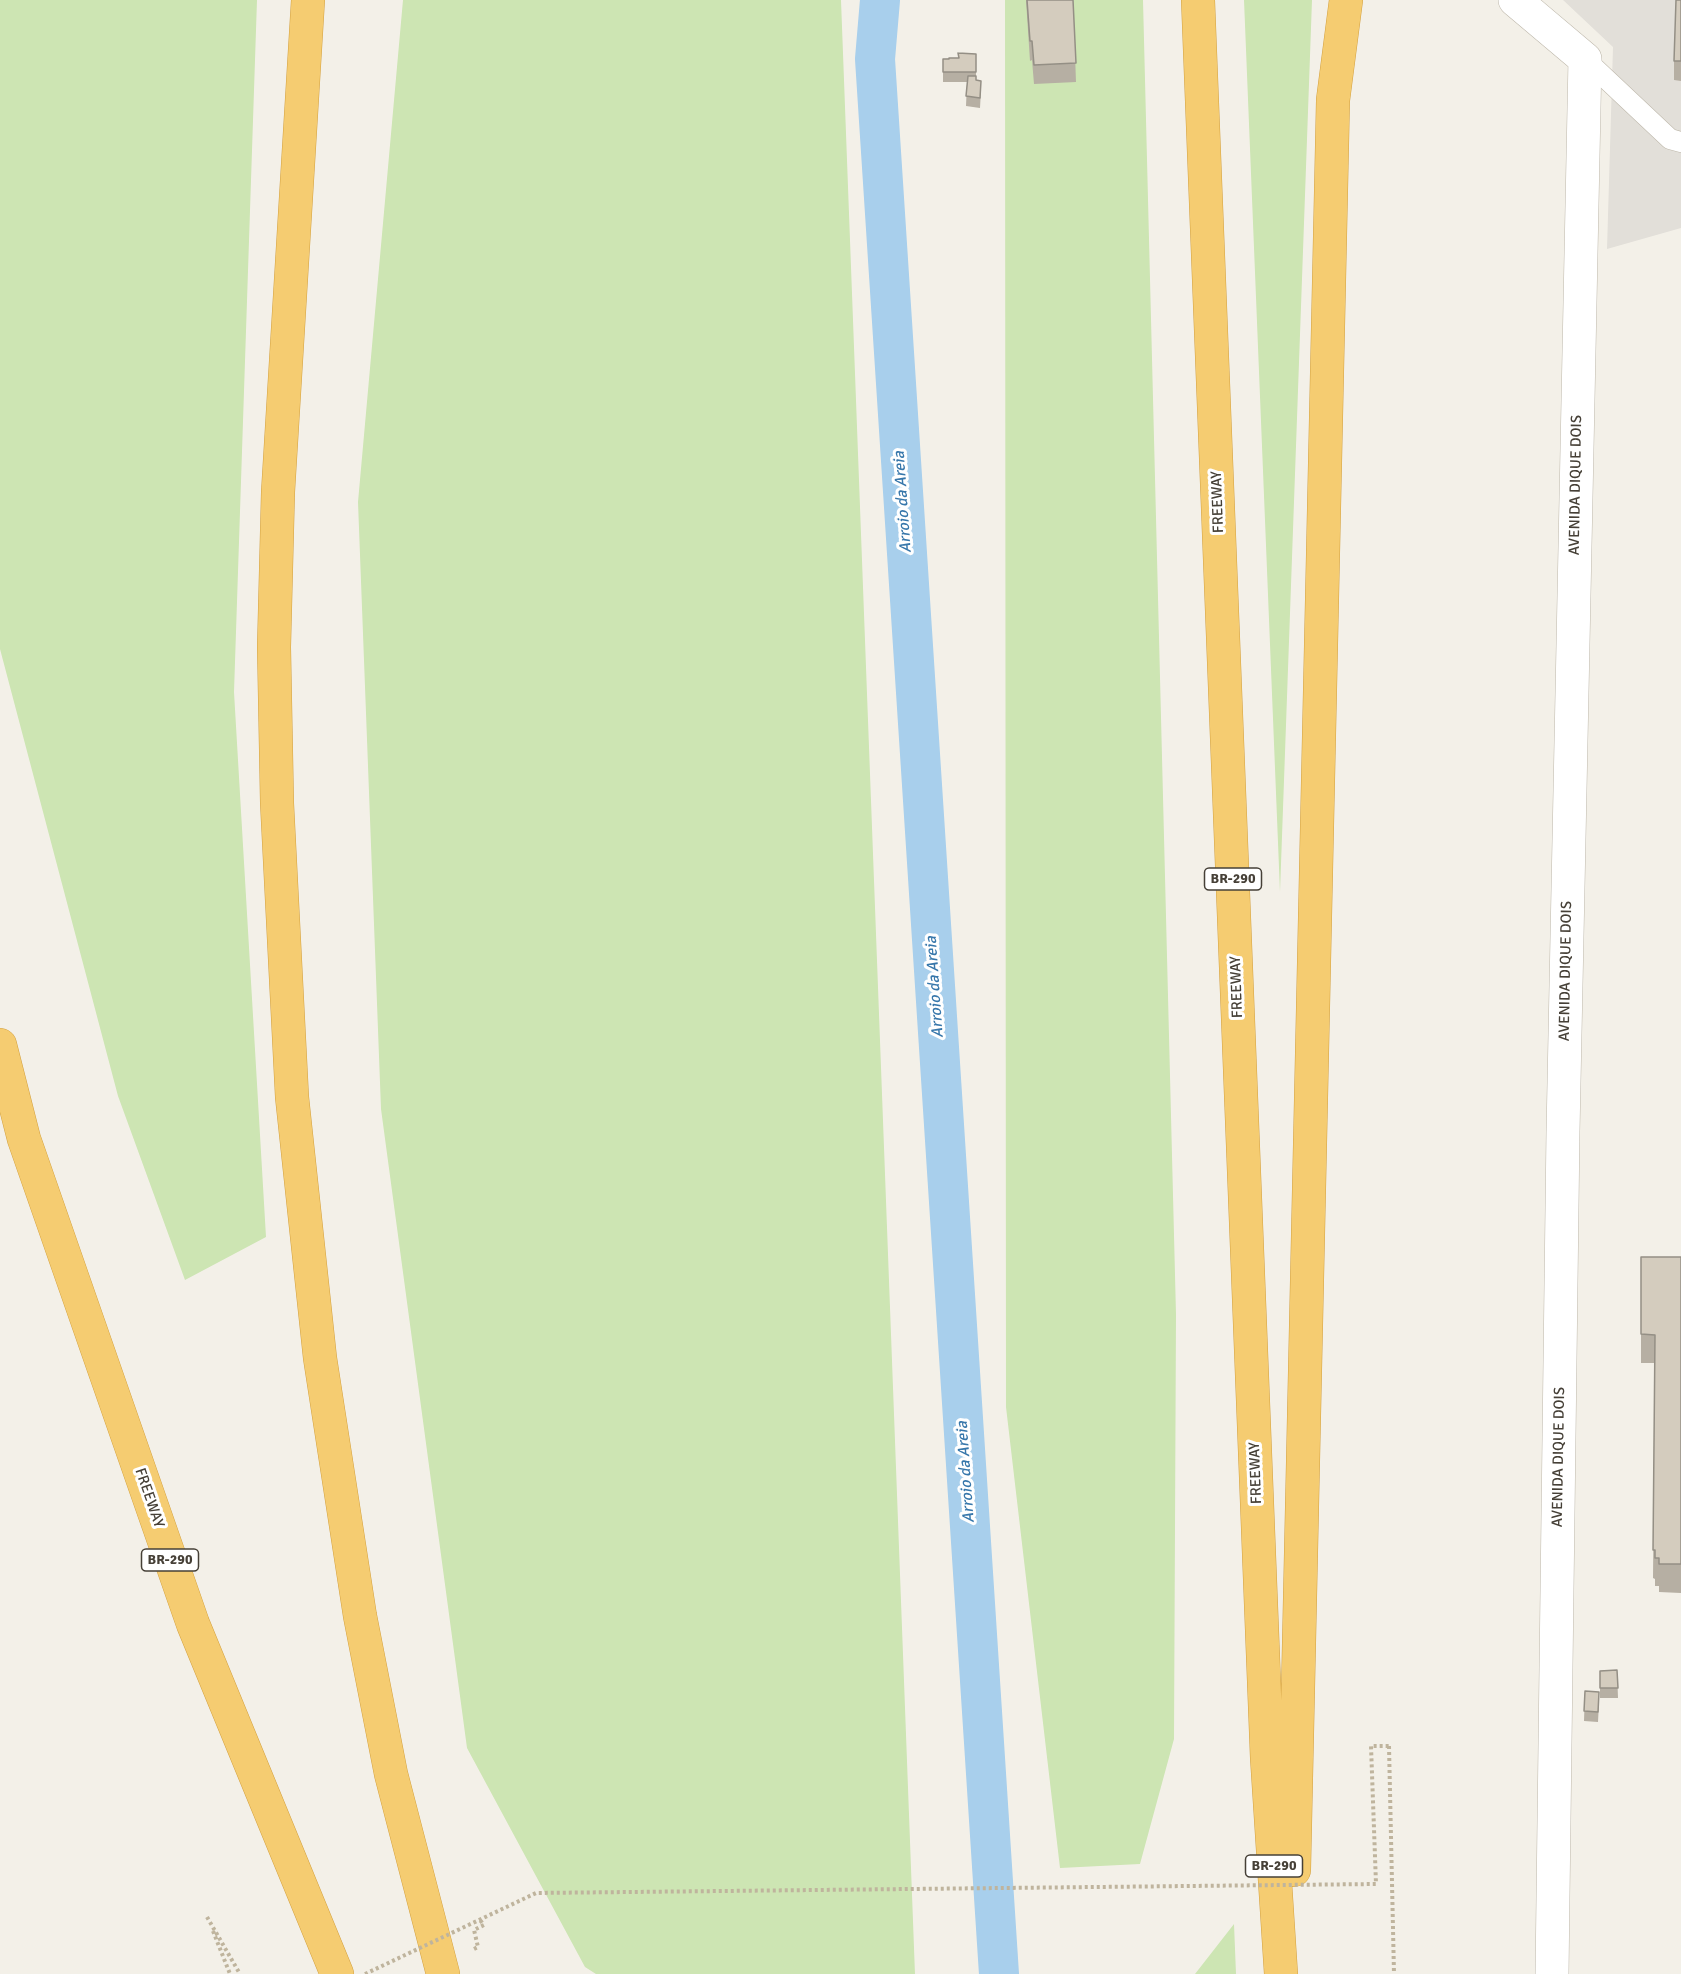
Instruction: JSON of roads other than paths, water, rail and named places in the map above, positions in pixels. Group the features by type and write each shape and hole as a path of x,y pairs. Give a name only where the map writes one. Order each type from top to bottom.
{"highway":[{"path":"308,0 278,481 274,647 277,803 292,1097 320,1358 360,1616 391,1774 443,1974"},
{"name":"FREEWAY","path":"1198,0 1267,1758 1281,1974"},
{"path":"1291,1974 1333,100 1346,0"},
{"name":"FREEWAY","path":"0,1046 24,1139 193,1624 337,1974"},
{"path":"0,1098 24,1139"}],"street":[{"path":"1515,0 1585,59"},
{"name":"AVENIDA DIQUE DOIS","path":"1552,1974 1563,1131 1585,59"}],"lane":[{"path":"1585,59 1670,139 1681,142"}],"waterway":[{"name":"Arroio da Areia","path":"880,0 875,59 999,1974"}]}
